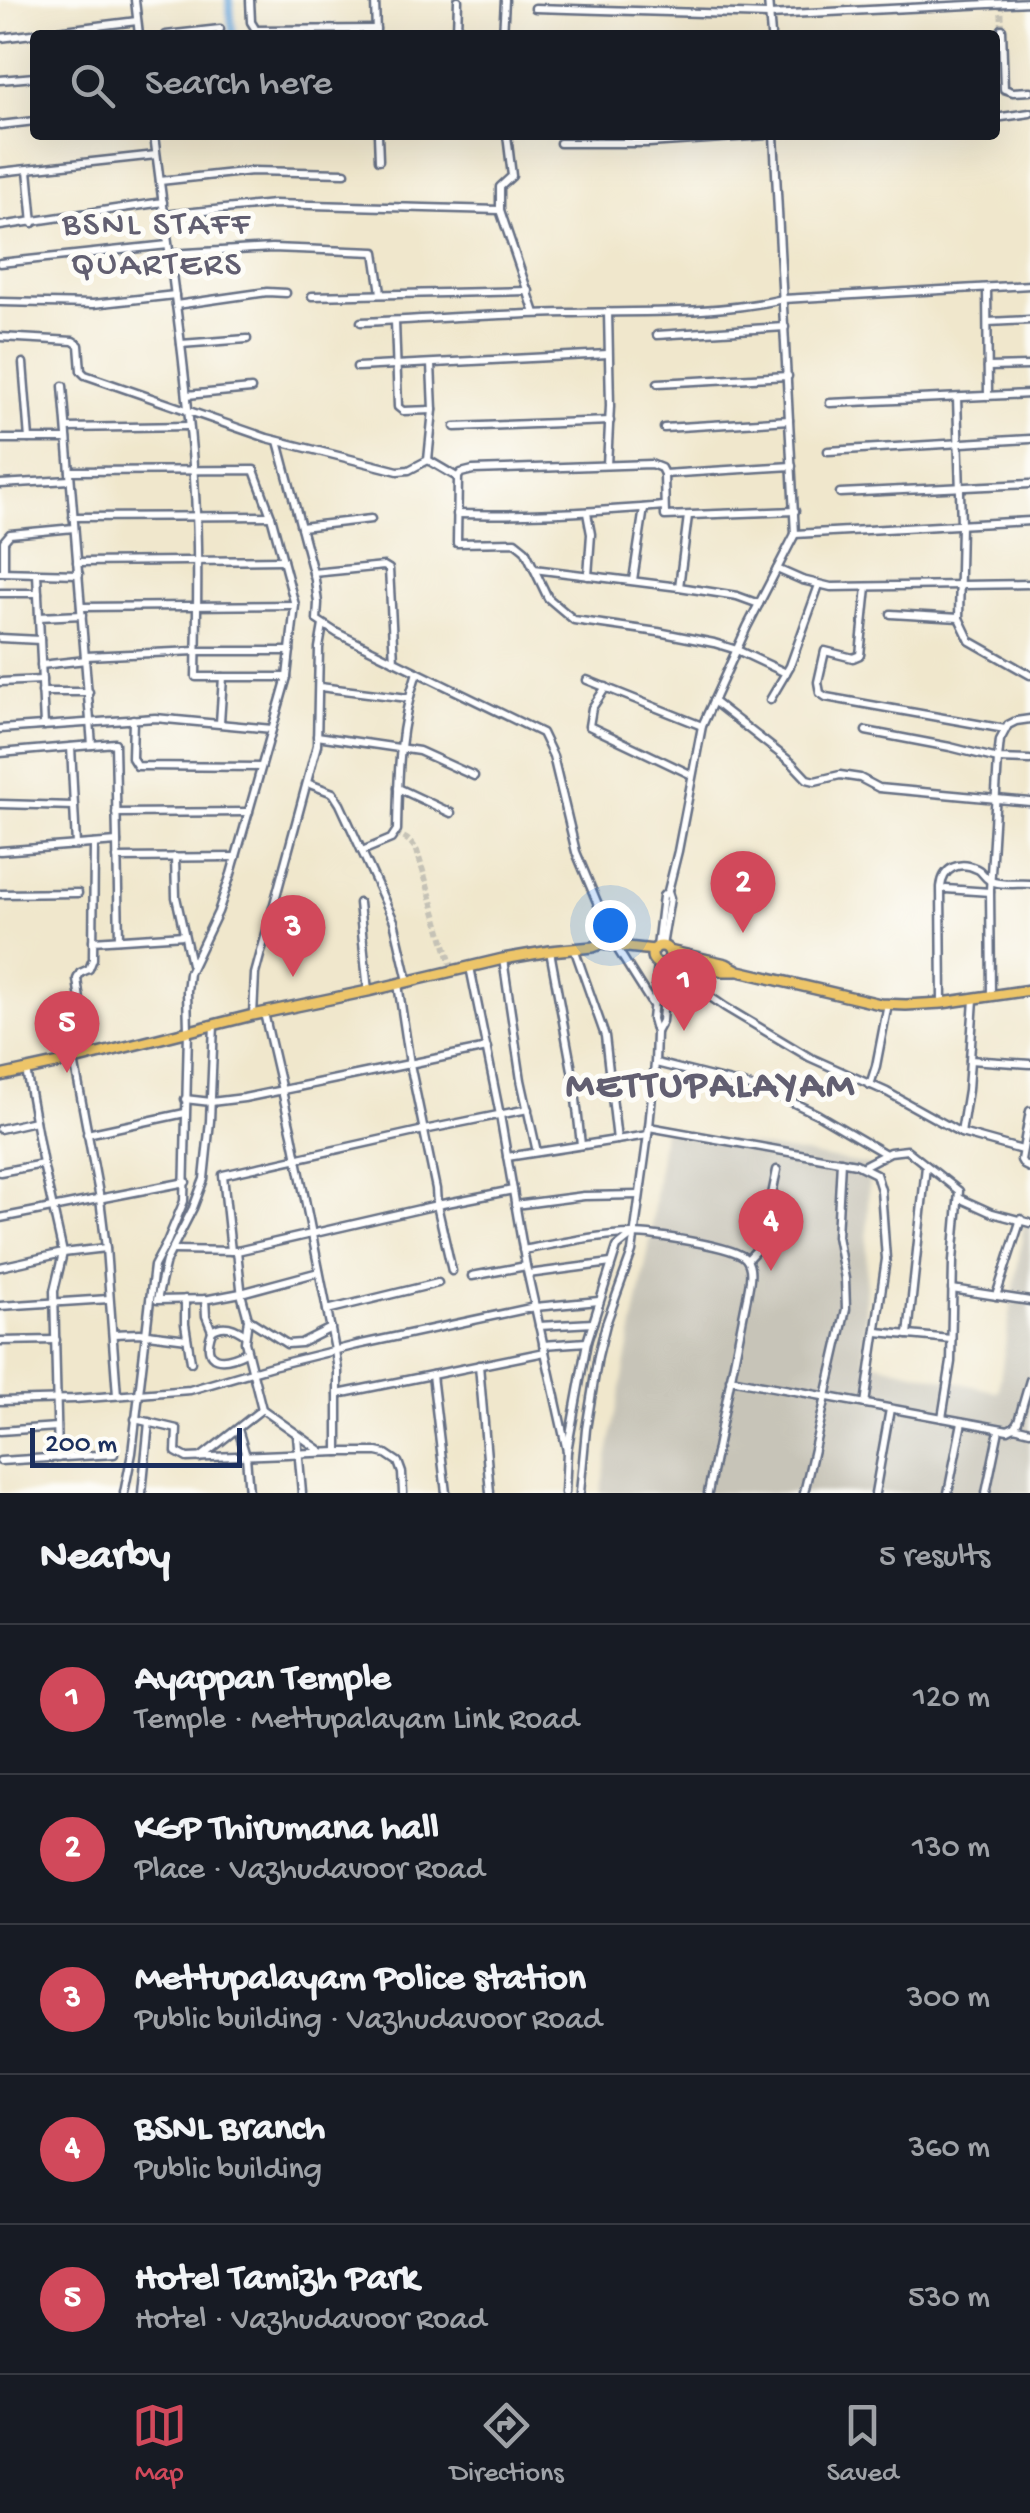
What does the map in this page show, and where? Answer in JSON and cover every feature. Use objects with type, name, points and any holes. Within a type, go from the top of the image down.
[{"type":"main road","points":[[0,1076],[550,950],[617,948],[726,964],[739,971],[888,1004],[942,1003],[1030,990]]},
{"type":"street","points":[[136,0],[138,30]]},
{"type":"street","points":[[250,0],[251,22],[256,30]]},
{"type":"street","points":[[375,0],[376,30]]},
{"type":"street","points":[[458,0],[458,30]]},
{"type":"street","points":[[503,30],[505,0]]},
{"type":"street","points":[[603,11],[604,0]]},
{"type":"street","points":[[768,0],[770,30]]},
{"type":"street","points":[[535,8],[769,16],[1030,2]]},
{"type":"street","points":[[64,30],[137,21]]},
{"type":"street","points":[[211,30],[220,29]]},
{"type":"street","points":[[1000,44],[1002,30]]},
{"type":"street","points":[[0,38],[30,34]]},
{"type":"street","points":[[1000,59],[1004,89],[1030,91]]},
{"type":"street","points":[[0,80],[30,77]]},
{"type":"street","points":[[1000,117],[1030,113]]},
{"type":"street","points":[[0,125],[30,122]]},
{"type":"street","points":[[154,140],[194,470],[198,560],[196,677],[287,677]]},
{"type":"street","points":[[378,140],[378,160]]},
{"type":"street","points":[[508,140],[512,176],[500,187],[500,210],[535,314]]},
{"type":"street","points":[[560,143],[598,140]]},
{"type":"street","points":[[580,1493],[598,1356],[632,1252],[655,1063],[653,1005],[668,891],[692,775],[712,702],[795,534],[774,140]]},
{"type":"street","points":[[0,172],[156,155]]},
{"type":"street","points":[[28,170],[33,223]]},
{"type":"street","points":[[160,181],[252,171],[345,173]]},
{"type":"street","points":[[0,226],[163,202]]},
{"type":"street","points":[[164,216],[290,204],[500,210]]},
{"type":"street","points":[[0,263],[169,250],[375,252],[381,294]]},
{"type":"street","points":[[362,322],[747,308],[783,299],[1030,285]]},
{"type":"street","points":[[987,288],[988,396]]},
{"type":"street","points":[[312,296],[529,291]]},
{"type":"street","points":[[176,305],[267,292],[286,293]]},
{"type":"street","points":[[0,302],[93,304],[175,295]]},
{"type":"street","points":[[606,466],[610,421],[608,312]]},
{"type":"street","points":[[988,322],[1030,320]]},
{"type":"street","points":[[396,321],[400,410],[432,410]]},
{"type":"street","points":[[657,335],[785,327]]},
{"type":"street","points":[[0,337],[73,341],[79,345],[80,371],[85,375],[278,441],[398,471],[428,460]]},
{"type":"street","points":[[181,344],[247,339]]},
{"type":"street","points":[[357,367],[608,354]]},
{"type":"street","points":[[23,363],[29,440]]},
{"type":"street","points":[[428,460],[431,364]]},
{"type":"street","points":[[988,367],[1030,366]]},
{"type":"street","points":[[658,383],[788,376]]},
{"type":"street","points":[[64,386],[92,745]]},
{"type":"street","points":[[188,395],[251,389]]},
{"type":"street","points":[[830,403],[1030,394]]},
{"type":"street","points":[[957,398],[959,618],[970,641],[1030,675]]},
{"type":"street","points":[[664,428],[789,420]]},
{"type":"street","points":[[455,427],[610,421]]},
{"type":"street","points":[[67,428],[190,426]]},
{"type":"street","points":[[0,439],[67,439]]},
{"type":"street","points":[[828,451],[1030,440]]},
{"type":"street","points":[[278,441],[313,574],[318,620],[394,662],[542,733],[576,852],[617,948],[653,1005]]},
{"type":"street","points":[[428,460],[458,477]]},
{"type":"street","points":[[786,672],[714,642],[574,620],[548,598],[525,550],[515,542],[458,543],[458,477],[473,470],[657,465],[664,474],[665,516],[795,511]]},
{"type":"street","points":[[664,474],[792,466]]},
{"type":"street","points":[[0,484],[70,476],[254,470],[295,606],[287,677],[236,857],[224,895],[191,967],[187,991],[184,1201],[154,1266],[124,1493]]},
{"type":"street","points":[[840,493],[1030,484]]},
{"type":"street","points":[[457,514],[515,516],[664,506]]},
{"type":"street","points":[[633,580],[644,508]]},
{"type":"street","points":[[588,513],[588,576]]},
{"type":"street","points":[[73,517],[271,516]]},
{"type":"street","points":[[679,587],[688,516]]},
{"type":"street","points":[[302,526],[372,519]]},
{"type":"street","points":[[795,534],[1030,520]]},
{"type":"street","points":[[74,528],[10,534],[4,541],[2,572],[79,574]]},
{"type":"street","points":[[77,562],[283,560]]},
{"type":"street","points":[[313,574],[384,566],[389,569],[394,662]]},
{"type":"street","points":[[534,569],[737,596],[759,604]]},
{"type":"street","points":[[777,569],[819,585],[867,588],[1030,584]]},
{"type":"street","points":[[37,573],[44,726]]},
{"type":"street","points":[[770,700],[786,672],[819,585]]},
{"type":"street","points":[[867,588],[860,655],[853,658],[824,651],[818,688],[822,695],[1004,729],[1016,721],[1030,719]]},
{"type":"street","points":[[0,593],[38,593]]},
{"type":"street","points":[[39,617],[82,611],[295,606]]},
{"type":"street","points":[[892,614],[959,618]]},
{"type":"street","points":[[253,1015],[255,974],[318,736],[323,625]]},
{"type":"street","points":[[0,638],[40,640]]},
{"type":"street","points":[[41,664],[196,651],[290,650]]},
{"type":"street","points":[[362,851],[391,839],[397,830],[400,747],[408,698],[417,672]]},
{"type":"street","points":[[220,724],[223,677]]},
{"type":"street","points":[[0,682],[42,680]]},
{"type":"street","points":[[587,680],[704,722]]},
{"type":"street","points":[[320,687],[408,698]]},
{"type":"street","points":[[606,687],[592,708],[589,726],[692,775]]},
{"type":"street","points":[[42,692],[89,692]]},
{"type":"street","points":[[712,702],[792,762],[807,780],[840,775],[860,778],[879,788],[1030,802]]},
{"type":"street","points":[[0,729],[154,718],[272,729]]},
{"type":"street","points":[[133,719],[132,758],[137,766],[261,767]]},
{"type":"street","points":[[990,996],[990,892],[998,760],[1004,729]]},
{"type":"street","points":[[866,731],[998,760],[1030,760]]},
{"type":"street","points":[[318,736],[420,751],[474,776]]},
{"type":"street","points":[[0,753],[115,743],[119,939]]},
{"type":"street","points":[[72,747],[76,845]]},
{"type":"street","points":[[307,783],[336,796],[394,921],[410,1064],[452,1271]]},
{"type":"street","points":[[398,788],[451,813]]},
{"type":"street","points":[[0,804],[74,806]]},
{"type":"street","points":[[116,813],[248,812]]},
{"type":"street","points":[[0,851],[117,842]]},
{"type":"street","points":[[88,1056],[77,979],[91,967],[94,844]]},
{"type":"street","points":[[175,857],[176,897],[191,967]]},
{"type":"street","points":[[117,858],[236,857]]},
{"type":"street","points":[[942,1003],[942,877],[946,870],[968,866],[991,882],[1030,884]]},
{"type":"street","points":[[946,889],[990,892]]},
{"type":"street","points":[[0,894],[78,893]]},
{"type":"street","points":[[358,902],[368,991]]},
{"type":"street","points":[[93,941],[184,935]]},
{"type":"street","points":[[574,948],[605,1036],[616,1140]]},
{"type":"street","points":[[550,950],[574,1081],[581,1146]]},
{"type":"street","points":[[656,1033],[662,1021],[662,956]]},
{"type":"street","points":[[662,956],[740,1017],[809,1058],[962,1133],[1025,1146]]},
{"type":"street","points":[[504,960],[521,1080],[537,1152]]},
{"type":"street","points":[[470,967],[527,1270],[567,1451]]},
{"type":"street","points":[[962,1133],[974,998]]},
{"type":"street","points":[[870,1086],[888,1004]]},
{"type":"street","points":[[264,1013],[298,1159],[335,1350],[338,1452]]},
{"type":"street","points":[[214,1024],[204,1179],[166,1261],[157,1300],[241,1293],[320,1272]]},
{"type":"street","points":[[186,1100],[211,1102],[282,1092],[486,1048]]},
{"type":"street","points":[[74,1060],[100,1199],[117,1395]]},
{"type":"street","points":[[970,1060],[1030,1064]]},
{"type":"street","points":[[655,1063],[772,1092],[885,1154]]},
{"type":"street","points":[[26,1070],[63,1252],[54,1291],[58,1458]]},
{"type":"street","points":[[322,1452],[262,1409],[246,1352],[248,1319],[222,1175],[528,1109]]},
{"type":"street","points":[[1030,1111],[1022,1163],[1030,1168]]},
{"type":"street","points":[[87,1134],[185,1113]]},
{"type":"street","points":[[0,1129],[35,1121]]},
{"type":"street","points":[[507,1156],[616,1140],[648,1131],[840,1161],[864,1166],[876,1174],[886,1251],[865,1404]]},
{"type":"street","points":[[864,1166],[885,1154],[907,1150],[960,1191],[949,1379],[942,1418]]},
{"type":"street","points":[[804,1493],[846,1310],[837,1236],[840,1161]]},
{"type":"street","points":[[0,1172],[43,1164]]},
{"type":"street","points":[[908,1335],[926,1164]]},
{"type":"street","points":[[747,1260],[762,1244],[777,1170]]},
{"type":"street","points":[[0,1218],[186,1182]]},
{"type":"street","points":[[172,1250],[234,1251],[513,1190]]},
{"type":"street","points":[[516,1205],[584,1196],[639,1196]]},
{"type":"street","points":[[960,1198],[992,1213],[1030,1222]]},
{"type":"street","points":[[996,1296],[1021,1220]]},
{"type":"street","points":[[565,1493],[567,1451],[588,1342],[617,1246],[633,1234]]},
{"type":"street","points":[[523,1250],[633,1234],[709,1245],[741,1254],[747,1260],[751,1269],[748,1289],[708,1493]]},
{"type":"street","points":[[0,1266],[63,1252],[106,1248]]},
{"type":"street","points":[[472,1276],[611,1263]]},
{"type":"street","points":[[328,1310],[438,1284]]},
{"type":"street","points":[[952,1289],[1030,1301]]},
{"type":"street","points":[[0,1306],[109,1299]]},
{"type":"street","points":[[204,1299],[212,1331],[209,1348],[216,1358],[227,1361],[246,1352]]},
{"type":"street","points":[[185,1300],[191,1362]]},
{"type":"street","points":[[0,1401],[190,1390],[335,1350],[535,1306],[599,1301]]},
{"type":"street","points":[[248,1319],[287,1344],[301,1343],[331,1328]]},
{"type":"street","points":[[539,1326],[593,1323]]},
{"type":"street","points":[[212,1331],[230,1326],[246,1336]]},
{"type":"street","points":[[877,1332],[951,1339]]},
{"type":"street","points":[[113,1334],[188,1340]]},
{"type":"street","points":[[0,1340],[56,1340]]},
{"type":"street","points":[[338,1394],[479,1366],[544,1348],[588,1342]]},
{"type":"street","points":[[479,1366],[490,1493]]},
{"type":"street","points":[[432,1375],[446,1493]]},
{"type":"street","points":[[730,1378],[999,1430],[1014,1427],[1030,1431]]},
{"type":"street","points":[[1014,1427],[1030,1380]]},
{"type":"street","points":[[200,1458],[262,1409]]},
{"type":"street","points":[[875,1493],[890,1409]]},
{"type":"street","points":[[135,1419],[177,1429],[176,1452],[187,1458],[377,1452],[394,1458],[402,1474],[403,1493]]},
{"type":"street","points":[[142,1493],[150,1422]]},
{"type":"street","points":[[948,1493],[962,1422]]},
{"type":"street","points":[[0,1430],[57,1426]]},
{"type":"street","points":[[238,1429],[246,1456],[249,1493]]},
{"type":"street","points":[[986,1493],[999,1430]]},
{"type":"street","points":[[298,1435],[302,1493]]},
{"type":"street","points":[[0,1461],[114,1454]]},
{"type":"shaded area","points":[[663,1130],[869,1165],[864,1360],[998,1392],[1025,1218],[1030,1219],[1030,1493],[600,1493],[649,1247]]},
{"type":"waterway","points":[[229,0],[232,30]]},
{"type":"tunnel","points":[[1001,4],[1002,29]]},
{"type":"tunnel","points":[[395,835],[408,840],[417,851],[453,971]]},
{"type":"place","name":"KGP Thirumana hall","points":[[743,933]]},
{"type":"place","name":"Mettupalayam Police station","points":[[293,977]]},
{"type":"place","name":"Ayappan Temple","points":[[684,1031]]},
{"type":"place","name":"Hotel Tamizh Park","points":[[67,1073]]},
{"type":"place","name":"BSNL Branch","points":[[771,1271]]},
{"type":"district","name":"BSNL STAFF QUARTERS","points":[[157,241]]},
{"type":"district","name":"METTUPALAYAM","points":[[711,1081]]}]
